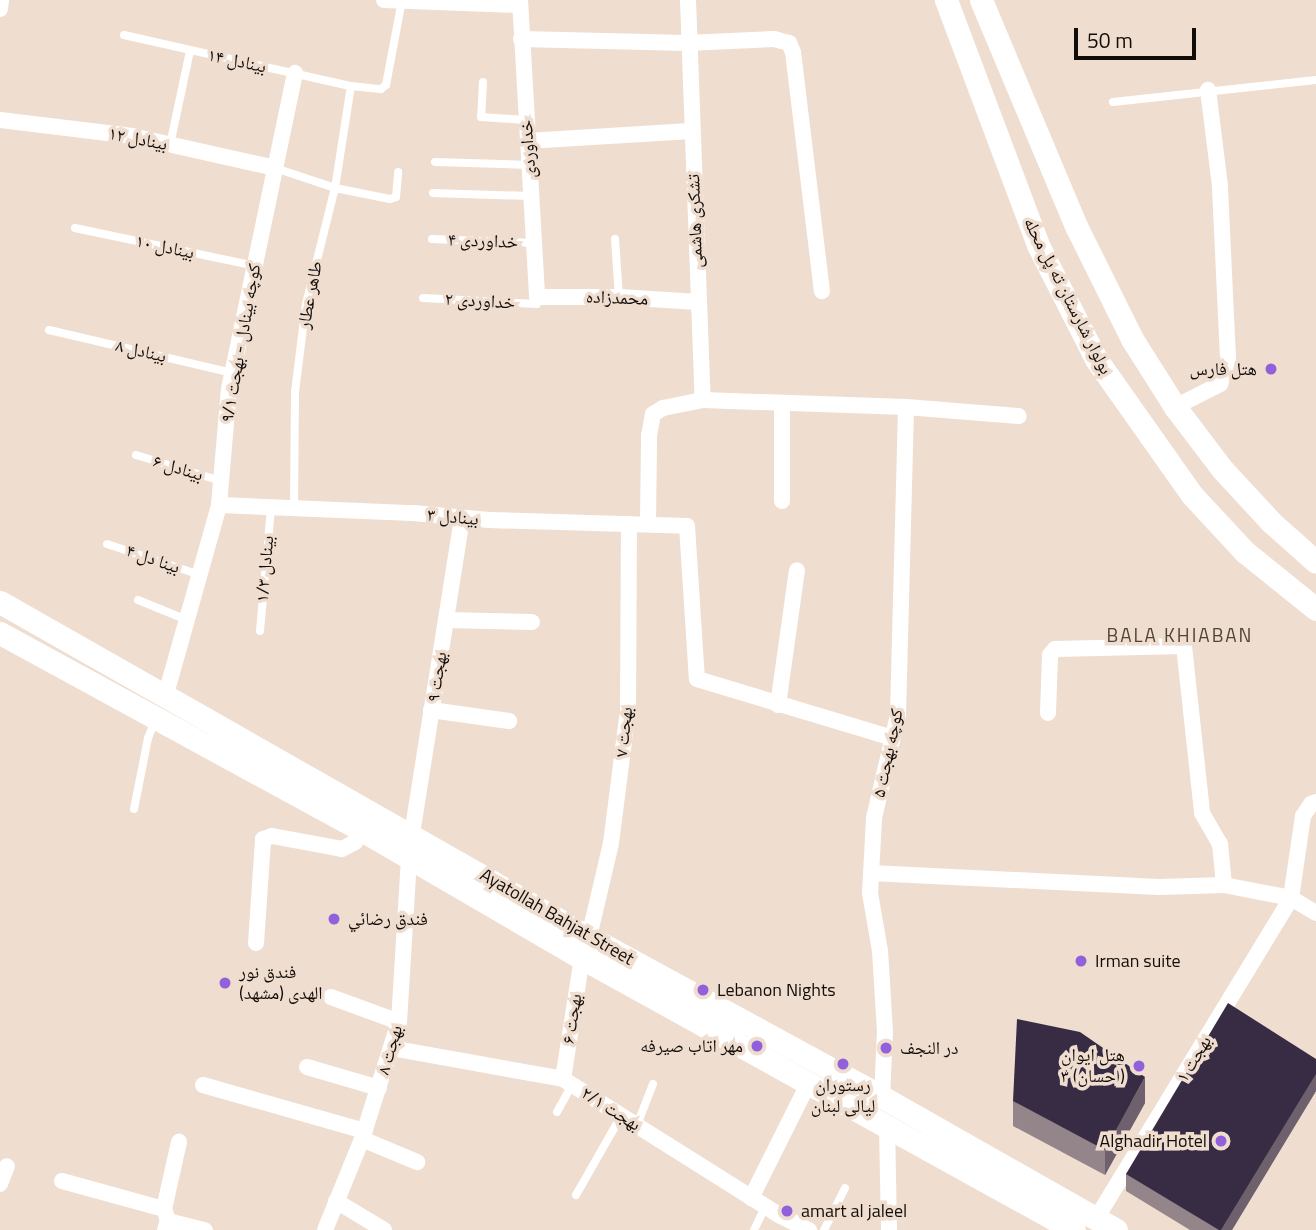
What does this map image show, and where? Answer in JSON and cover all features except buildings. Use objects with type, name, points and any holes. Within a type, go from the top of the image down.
[{"type":"main road","name":"بولوار شارستان ته پل محله","points":[[946,0],[1038,245],[1096,359],[1192,495],[1245,552],[1316,609]]},
{"type":"main road","points":[[981,0],[1077,228],[1132,339],[1175,407],[1222,470],[1271,522],[1316,562]]},
{"type":"main road","name":"Ayatollah Bahjat Street","points":[[0,602],[412,834],[586,948],[809,1082],[1074,1230]]},
{"type":"main road","name":"Ayatollah Bahjat Street","points":[[0,633],[409,859],[882,1097],[1106,1224]]},
{"type":"street","points":[[0,9],[1,0]]},
{"type":"street","points":[[384,0],[520,2]]},
{"type":"street","name":"تشکری هاشمی","points":[[688,0],[687,43],[703,400]]},
{"type":"street","name":"خداوردی","points":[[520,2],[537,300]]},
{"type":"street","points":[[521,39],[687,43],[774,39],[789,43],[793,52],[822,291]]},
{"type":"street","name":"کوچه بینادل - بهجت ۹/۱","points":[[166,694],[219,505],[232,373],[295,73]]},
{"type":"street","points":[[1175,407],[1220,384],[1228,358],[1220,186],[1208,90]]},
{"type":"street","name":"بینادل ۱۲","points":[[0,120],[132,136],[275,168]]},
{"type":"street","points":[[527,141],[691,131]]},
{"type":"street","name":"محمدزاده","points":[[537,300],[619,297],[698,302]]},
{"type":"street","points":[[648,523],[649,436],[653,414],[663,408],[703,400],[906,407],[1019,416]]},
{"type":"street","points":[[782,403],[782,501]]},
{"type":"street","name":"کوچه بهجت ۵","points":[[882,1097],[885,1032],[880,951],[870,893],[874,818],[898,704],[906,407]]},
{"type":"street","name":"بینادل ۳","points":[[219,505],[413,513],[462,519],[687,526],[697,679],[778,705]]},
{"type":"street","name":"بهجت ۹","points":[[412,834],[462,519]]},
{"type":"street","name":"بهجت ۷","points":[[586,948],[611,843],[628,710],[629,524]]},
{"type":"street","points":[[797,570],[778,705],[892,738]]},
{"type":"street","points":[[446,620],[531,622]]},
{"type":"street","points":[[1048,713],[1050,655],[1055,649],[1184,646],[1202,813],[1220,844],[1223,885]]},
{"type":"street","points":[[431,710],[509,721]]},
{"type":"street","points":[[1291,898],[1303,816],[1311,804],[1316,802]]},
{"type":"street","points":[[256,943],[263,839],[272,836],[342,849],[355,842],[360,830]]},
{"type":"street","name":"بهجت ۸","points":[[325,1230],[364,1135],[400,1022],[409,859]]},
{"type":"street","points":[[871,873],[1159,887],[1223,885],[1291,898],[1316,913]]},
{"type":"street","name":"بهجت ۱","points":[[1106,1224],[1291,898]]},
{"type":"street","name":"بهجت ۶","points":[[567,1082],[586,948]]},
{"type":"street","points":[[331,997],[400,1022]]},
{"type":"street","name":"بهجت ۲/۱","points":[[391,1048],[567,1082],[765,1207],[808,1230]]},
{"type":"street","points":[[307,1067],[379,1088]]},
{"type":"street","points":[[751,1198],[809,1082]]},
{"type":"street","points":[[203,1086],[364,1135],[417,1161]]},
{"type":"street","points":[[887,1125],[889,1230]]},
{"type":"street","points":[[166,1220],[179,1142]]},
{"type":"street","points":[[0,1184],[8,1166]]},
{"type":"street","points":[[62,1181],[166,1220],[205,1230]]},
{"type":"street","points":[[336,1202],[384,1230]]},
{"type":"lane","name":"بینادل ۱۴","points":[[124,35],[351,86],[385,89],[402,1]]},
{"type":"lane","points":[[170,145],[190,51]]},
{"type":"lane","points":[[1113,102],[1316,80]]},
{"type":"lane","points":[[483,82],[481,117],[526,120]]},
{"type":"lane","name":"طاهر عطار","points":[[294,508],[295,392],[306,304],[335,188],[351,86]]},
{"type":"lane","points":[[435,162],[529,165]]},
{"type":"lane","points":[[275,168],[335,188],[393,199],[398,172]]},
{"type":"lane","points":[[433,193],[531,196]]},
{"type":"lane","name":"بینادل ۱۰","points":[[75,228],[255,266]]},
{"type":"lane","name":"خداوردی ۴","points":[[432,239],[533,243]]},
{"type":"lane","points":[[615,239],[619,297]]},
{"type":"lane","name":"خداوردی ۲","points":[[423,298],[537,300]]},
{"type":"lane","name":"بینادل ۸","points":[[49,330],[232,373]]},
{"type":"lane","name":"بینادل ۶","points":[[136,455],[221,481]]},
{"type":"lane","name":"بینادل ۱/۳","points":[[260,631],[271,507]]},
{"type":"lane","name":"بینا دل ۴","points":[[107,544],[200,575]]},
{"type":"lane","points":[[138,600],[187,620]]},
{"type":"lane","points":[[134,809],[148,738],[157,718]]},
{"type":"lane","points":[[557,1112],[567,1082]]},
{"type":"lane","points":[[636,1125],[653,1084]]},
{"type":"lane","points":[[576,1195],[621,1116]]},
{"type":"lane","points":[[824,1230],[845,1188]]},
{"type":"lane","points":[[754,1230],[765,1207]]},
{"type":"place","name":"هتل فارس","points":[[1271,369]]},
{"type":"place","name":"فندق رضائي","points":[[334,919]]},
{"type":"place","name":"Irman suite","points":[[1081,961]]},
{"type":"place","name":"فندق نور الهدى (مشهد)","points":[[225,983]]},
{"type":"place","name":"Lebanon Nights","points":[[703,990]]},
{"type":"place","name":"مهر اتاب صيرفه","points":[[757,1046]]},
{"type":"place","name":"در النجف","points":[[886,1048]]},
{"type":"place","name":"رستوران لیالی لبنان","points":[[843,1064]]},
{"type":"place","name":"هتل ایوان ۳ (احسان)","points":[[1139,1066]]},
{"type":"place","name":"Alghadir Hotel","points":[[1221,1141]]},
{"type":"place","name":"amart al jaleel","points":[[787,1211]]},
{"type":"district","name":"BALA KHIABAN","points":[[1180,635]]}]
